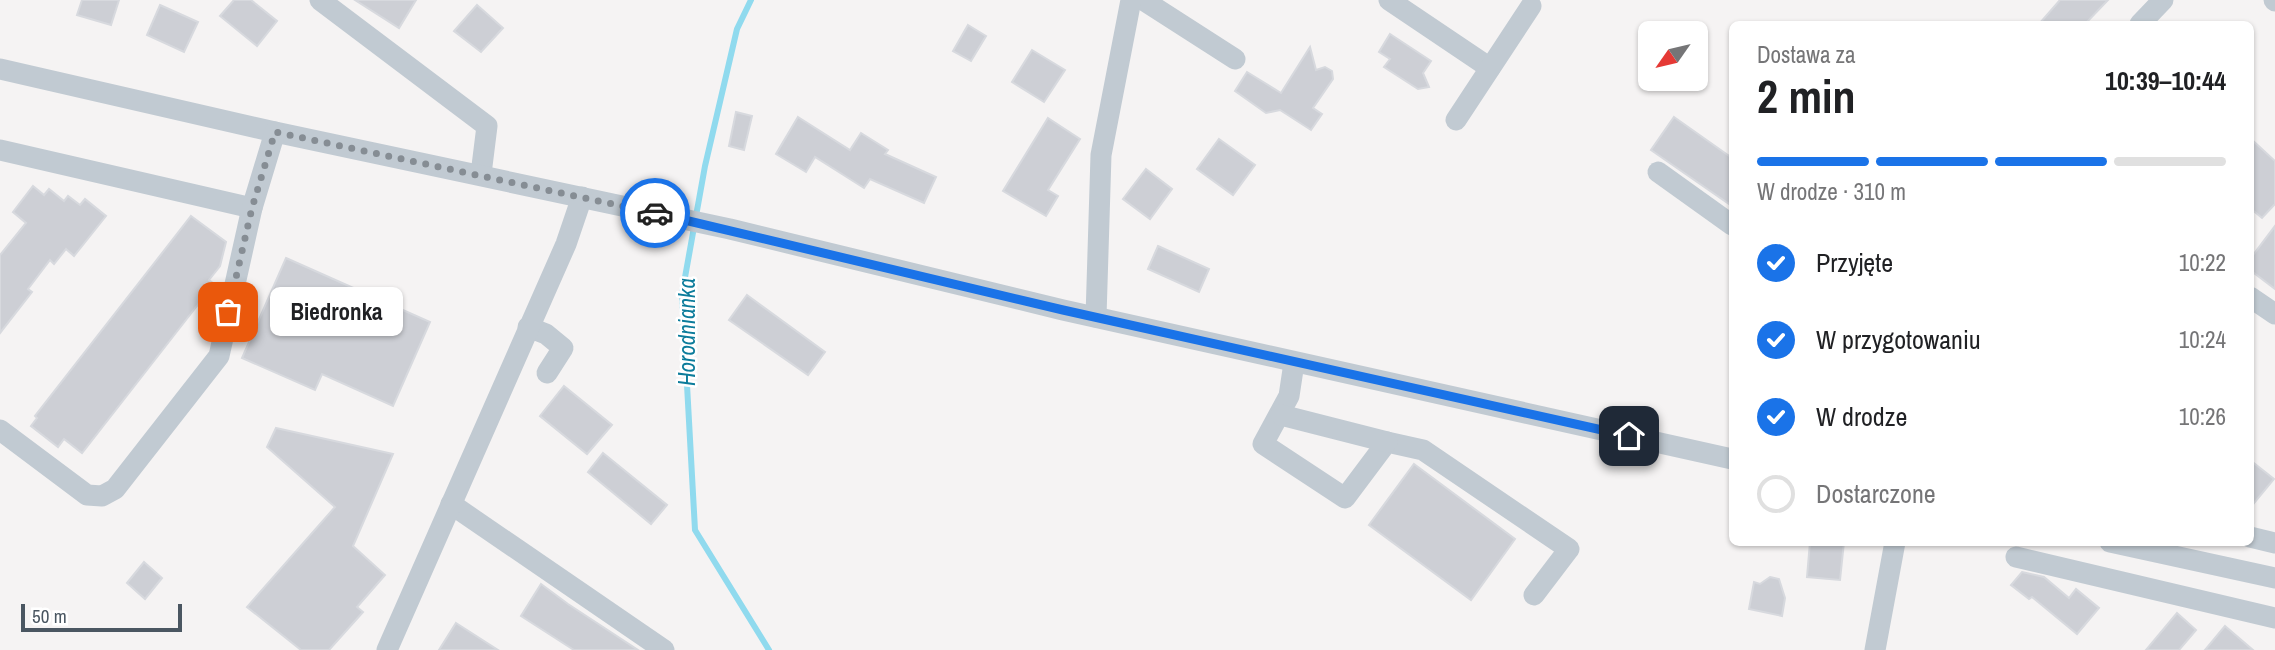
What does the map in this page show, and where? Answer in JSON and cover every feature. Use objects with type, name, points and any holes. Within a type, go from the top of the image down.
[{"type":"street","points":[[320,0],[487,126],[481,174]]},
{"type":"street","points":[[1096,317],[1101,155],[1131,0]]},
{"type":"street","points":[[1143,0],[1235,59]]},
{"type":"street","points":[[1389,0],[1490,68]]},
{"type":"street","points":[[2143,21],[2163,0]]},
{"type":"street","points":[[1456,120],[1531,6]]},
{"type":"street","points":[[0,69],[275,132],[730,229],[1096,317],[1729,458]]},
{"type":"street","points":[[0,430],[87,495],[102,496],[115,489],[219,356],[252,208],[275,132]]},
{"type":"street","points":[[0,150],[252,208]]},
{"type":"street","points":[[1657,172],[1729,223]]},
{"type":"street","points":[[396,646],[451,503],[570,235],[582,197]]},
{"type":"street","points":[[2254,300],[2275,314]]},
{"type":"street","points":[[528,327],[547,334],[563,348],[547,373]]},
{"type":"street","points":[[1294,362],[1289,396],[1263,444],[1345,498],[1387,442]]},
{"type":"street","points":[[1281,415],[1423,450],[1569,549],[1534,595]]},
{"type":"street","points":[[451,503],[664,650]]},
{"type":"street","points":[[2254,538],[2275,543]]},
{"type":"street","points":[[1875,650],[1894,546]]},
{"type":"street","points":[[2127,546],[2275,578]]},
{"type":"street","points":[[2015,557],[2275,618]]},
{"type":"building","points":[[82,0],[119,0],[111,25],[77,15]]},
{"type":"building","points":[[234,0],[251,0],[277,21],[257,46],[220,16]]},
{"type":"building","points":[[355,0],[416,0],[399,28]]},
{"type":"building","points":[[2060,0],[2108,0],[2088,21],[2042,21]]},
{"type":"building","points":[[160,5],[198,22],[184,52],[147,35]]},
{"type":"building","points":[[477,5],[503,28],[481,52],[454,31]]},
{"type":"building","points":[[968,25],[986,36],[971,61],[953,51]]},
{"type":"building","points":[[1390,34],[1431,61],[1423,73],[1429,87],[1418,89],[1384,67],[1390,59],[1379,52]]},
{"type":"building","points":[[1310,47],[1316,70],[1325,67],[1332,71],[1333,79],[1313,108],[1322,114],[1311,130],[1280,110],[1266,113],[1235,91],[1247,72],[1281,93]]},
{"type":"building","points":[[1032,50],[1065,70],[1044,102],[1012,82]]},
{"type":"building","points":[[736,112],[752,116],[744,150],[729,146]]},
{"type":"building","points":[[798,117],[850,150],[861,133],[888,150],[885,154],[936,177],[924,203],[870,179],[864,188],[815,157],[806,172],[776,154]]},
{"type":"building","points":[[1674,117],[1729,156],[1729,204],[1651,150]]},
{"type":"building","points":[[1048,118],[1080,139],[1048,190],[1058,196],[1046,216],[1003,191]]},
{"type":"building","points":[[1219,139],[1255,165],[1233,195],[1197,169]]},
{"type":"building","points":[[2254,142],[2275,161],[2275,204],[2262,218],[2254,211]]},
{"type":"building","points":[[1146,169],[1172,189],[1150,219],[1123,199]]},
{"type":"building","points":[[33,186],[44,195],[49,189],[64,201],[68,196],[80,205],[85,199],[106,216],[74,256],[66,249],[54,264],[50,260],[28,289],[32,292],[0,333],[0,255],[26,223],[13,212]]},
{"type":"building","points":[[191,216],[226,242],[220,266],[209,280],[214,284],[82,453],[64,439],[58,447],[31,426],[37,418],[35,416]]},
{"type":"building","points":[[2275,226],[2275,289],[2254,273],[2254,254]]},
{"type":"building","points":[[1158,246],[1209,269],[1199,292],[1148,269]]},
{"type":"building","points":[[286,258],[430,322],[393,406],[322,374],[315,390],[242,358]]},
{"type":"building","points":[[747,295],[825,352],[808,375],[729,320]]},
{"type":"building","points":[[564,386],[612,425],[587,454],[540,416]]},
{"type":"building","points":[[276,428],[393,454],[353,546],[385,575],[357,607],[363,612],[329,650],[301,650],[247,607],[335,507],[267,447]]},
{"type":"building","points":[[603,453],[667,505],[651,524],[588,472]]},
{"type":"building","points":[[2254,463],[2274,479],[2254,503]]},
{"type":"building","points":[[1414,464],[1515,539],[1471,600],[1369,525]]},
{"type":"building","points":[[1810,546],[1844,546],[1840,580],[1807,577]]},
{"type":"building","points":[[144,562],[162,578],[145,599],[127,583]]},
{"type":"building","points":[[2022,572],[2044,577],[2069,598],[2076,589],[2099,608],[2077,634],[2032,597],[2029,599],[2011,585]]},
{"type":"building","points":[[1770,577],[1779,579],[1785,598],[1782,616],[1749,609],[1754,582],[1760,584]]},
{"type":"building","points":[[541,584],[638,650],[574,650],[521,616]]},
{"type":"building","points":[[2177,613],[2196,630],[2179,650],[2146,650]]},
{"type":"building","points":[[456,623],[498,650],[439,650]]},
{"type":"building","points":[[2225,626],[2253,650],[2205,650]]},
{"type":"waterway","name":"Horodnianka","points":[[751,0],[737,29],[705,166],[682,294],[695,530],[769,650]]},
{"type":"way so far","points":[[228,312],[252,208],[275,132],[655,213]]},
{"type":"place","name":"Biedronka","points":[[228,312]]},
{"type":"route","points":[[655,213],[1063,310],[1629,436]]}]
